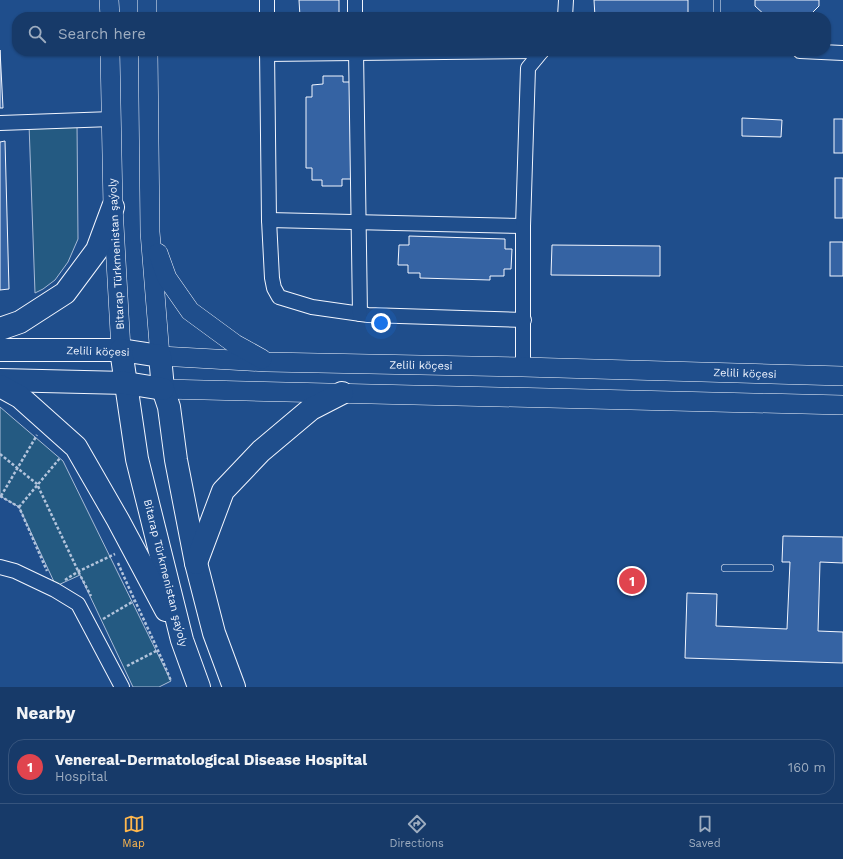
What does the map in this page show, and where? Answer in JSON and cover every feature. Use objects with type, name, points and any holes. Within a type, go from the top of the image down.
[{"type":"main road","points":[[109,0],[110,12]]},
{"type":"main road","points":[[147,0],[147,12]]},
{"type":"main road","name":"Bitarap Türkmenistan şaýoly","points":[[110,56],[113,207],[121,350],[137,459],[182,640],[199,687]]},
{"type":"main road","points":[[148,56],[150,232],[163,389],[169,407],[176,460],[196,563],[214,633],[234,687]]},
{"type":"main road","points":[[0,329],[20,322],[65,293],[97,250],[113,207]]},
{"type":"main road","points":[[150,232],[167,278],[190,311],[235,344],[267,362]]},
{"type":"main road","name":"Zelili köçesi","points":[[0,350],[121,350],[160,356],[267,362],[523,367],[843,376]]},
{"type":"main road","points":[[0,380],[126,384],[163,389],[843,405]]},
{"type":"main road","points":[[0,386],[20,397],[76,447],[118,520],[182,640]]},
{"type":"main road","points":[[196,563],[223,490],[261,451],[311,409],[342,393]]},
{"type":"street","points":[[267,0],[267,12]]},
{"type":"street","points":[[355,0],[355,12]]},
{"type":"street","points":[[565,12],[566,0]]},
{"type":"street","points":[[831,52],[843,52]]},
{"type":"street","points":[[267,56],[269,220],[272,278],[274,288],[279,297],[312,307],[360,314],[524,320]]},
{"type":"street","points":[[356,56],[360,314]]},
{"type":"street","points":[[523,367],[523,226],[528,68],[538,56]]},
{"type":"street","points":[[0,123],[112,119]]},
{"type":"street","points":[[269,220],[523,226]]},
{"type":"street","points":[[0,567],[15,571],[55,590],[78,604],[122,687]]},
{"type":"lane","points":[[717,0],[717,12]]},
{"type":"lane","points":[[725,568],[770,568]]},
{"type":"path","points":[[42,439],[38,434],[0,496],[19,507],[50,576]]},
{"type":"path","points":[[56,453],[63,461]]},
{"type":"path","points":[[0,454],[37,484],[93,600]]},
{"type":"path","points":[[19,507],[60,458]]},
{"type":"path","points":[[112,548],[134,601],[158,650],[171,681]]},
{"type":"path","points":[[62,582],[79,571],[115,554]]},
{"type":"path","points":[[103,619],[134,601]]},
{"type":"path","points":[[100,613],[106,625]]},
{"type":"path","points":[[126,666],[158,650]]},
{"type":"path","points":[[125,662],[129,673]]},
{"type":"shaded area","points":[[29,124],[77,124],[78,239],[68,262],[55,280],[35,293]]},
{"type":"shaded area","points":[[0,407],[63,461],[171,681],[159,687],[133,687],[80,575],[56,586],[19,507],[0,496]]},
{"type":"building","points":[[299,0],[339,0],[339,12],[300,12]]},
{"type":"building","points":[[594,0],[688,0],[688,12],[595,12]]},
{"type":"building","points":[[755,0],[819,0],[819,6],[813,12],[762,12],[755,6]]},
{"type":"building","points":[[0,50],[3,108],[0,108]]},
{"type":"building","points":[[323,76],[343,76],[343,82],[351,82],[351,179],[342,179],[342,186],[322,186],[322,180],[312,180],[312,168],[306,168],[306,97],[312,97],[312,85],[323,84]]},
{"type":"building","points":[[742,118],[782,120],[781,137],[742,136]]},
{"type":"building","points":[[834,119],[843,119],[843,153],[834,153]]},
{"type":"building","points":[[5,141],[9,289],[0,290],[0,142]]},
{"type":"building","points":[[835,178],[843,178],[843,218],[835,218]]},
{"type":"building","points":[[409,236],[505,239],[505,249],[512,249],[511,269],[504,269],[504,276],[490,276],[490,280],[420,278],[420,273],[408,273],[408,265],[398,265],[399,245],[409,245]]},
{"type":"building","points":[[830,242],[843,242],[843,276],[830,276]]},
{"type":"building","points":[[552,245],[660,246],[660,276],[551,275]]},
{"type":"building","points":[[783,536],[843,537],[843,563],[820,562],[818,631],[843,632],[843,663],[685,658],[687,593],[717,594],[716,626],[787,629],[790,562],[782,562]]},
{"type":"place","name":"Venereal-Dermatological Disease Hospital","points":[[632,581]]}]
